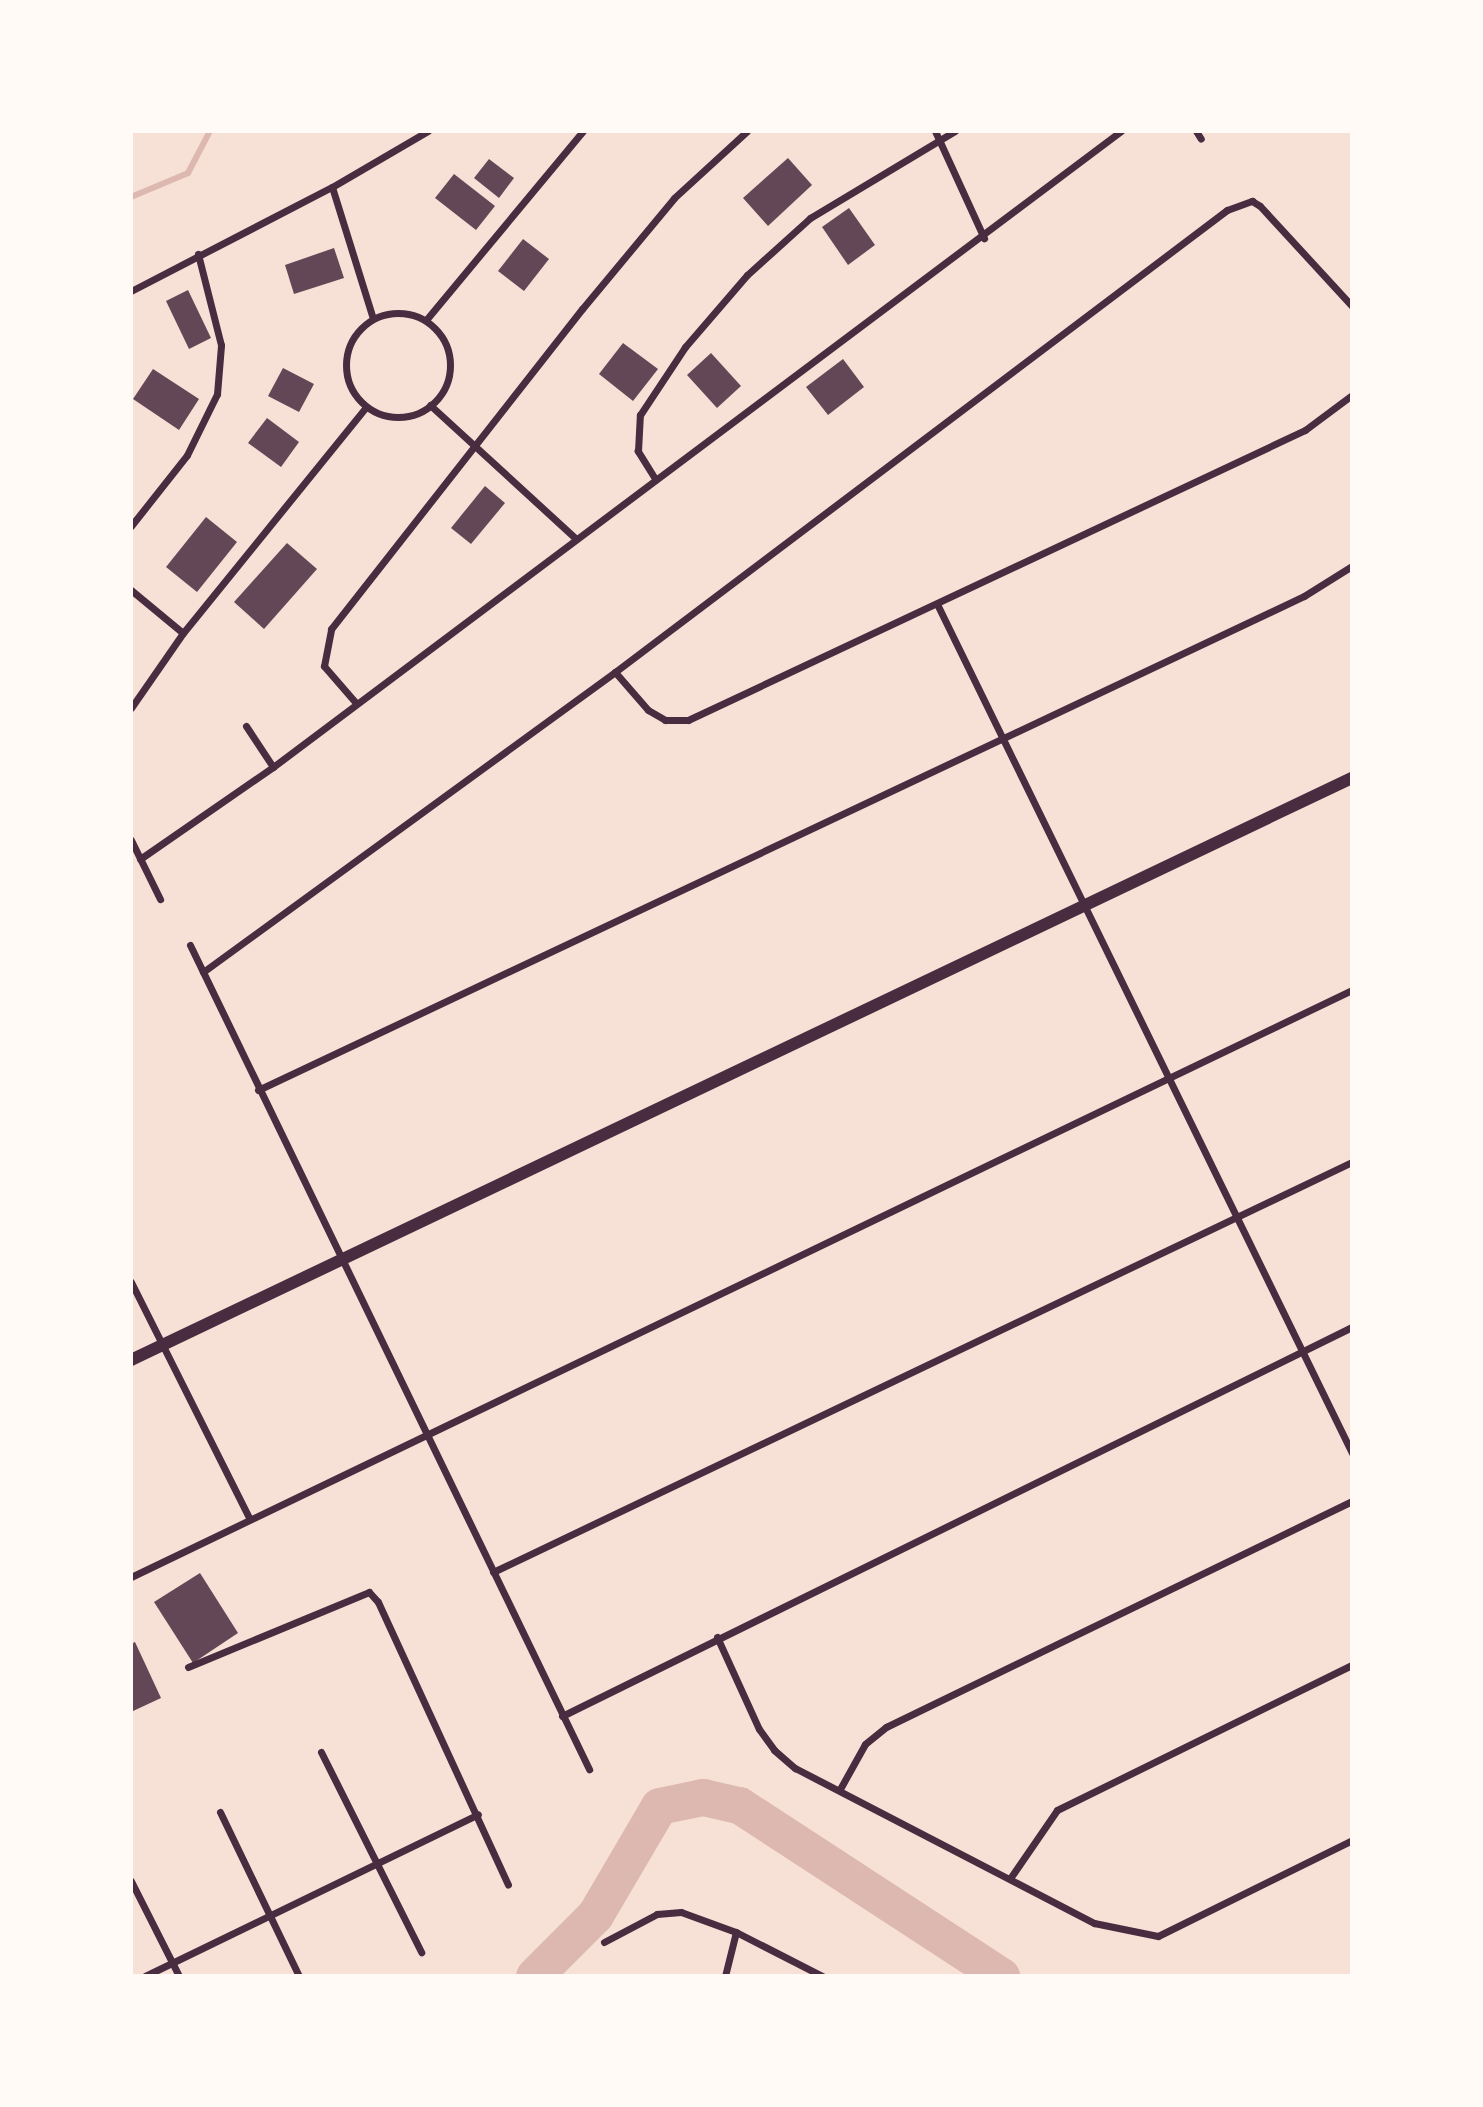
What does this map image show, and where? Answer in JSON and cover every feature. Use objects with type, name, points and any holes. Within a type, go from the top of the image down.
[{"type":"street","points":[[131,291],[332,187],[428,131]]},
{"type":"street","points":[[426,320],[583,131]]},
{"type":"street","points":[[356,703],[324,666],[326,640],[474,448],[674,198],[747,131]]},
{"type":"street","points":[[654,477],[638,452],[640,415],[685,347],[779,243],[838,200],[937,135],[955,131]]},
{"type":"street","points":[[1105,131],[1110,139]]},
{"type":"street","points":[[140,859],[273,767],[654,477],[984,238],[1121,131]]},
{"type":"street","points":[[1196,131],[1201,139]]},
{"type":"street","points":[[937,135],[984,238]]},
{"type":"street","points":[[332,187],[373,319]]},
{"type":"street","points":[[203,972],[615,672],[1227,210],[1252,201],[1352,306]]},
{"type":"street","points":[[131,526],[187,455],[216,394],[221,345],[198,254]]},
{"type":"street","points":[[405,313],[426,320],[439,333],[450,361],[448,379],[430,405],[402,417],[366,407],[350,384],[346,367],[357,333],[373,319],[405,313]]},
{"type":"street","points":[[615,672],[648,710],[665,720],[688,720],[938,606],[1306,430],[1352,395]]},
{"type":"street","points":[[430,405],[575,538]]},
{"type":"street","points":[[131,708],[183,633],[366,407]]},
{"type":"street","points":[[258,1090],[1304,596],[1352,566]]},
{"type":"street","points":[[131,590],[183,633]]},
{"type":"street","points":[[938,606],[1167,1081],[1352,1453]]},
{"type":"street","points":[[246,726],[273,767]]},
{"type":"street","points":[[131,1360],[1352,778]]},
{"type":"street","points":[[131,840],[160,899]]},
{"type":"street","points":[[190,946],[589,1769]]},
{"type":"street","points":[[131,1577],[1352,990]]},
{"type":"street","points":[[494,1573],[1352,1162]]},
{"type":"street","points":[[131,1282],[249,1518]]},
{"type":"street","points":[[562,1716],[717,1637],[1352,1327]]},
{"type":"street","points":[[840,1789],[865,1745],[886,1727],[1352,1501]]},
{"type":"street","points":[[188,1667],[369,1592],[378,1602],[508,1884]]},
{"type":"street","points":[[717,1637],[774,1750],[795,1768],[1011,1877],[1094,1923],[1158,1936],[1352,1840]]},
{"type":"street","points":[[1011,1877],[1044,1826],[1067,1804],[1352,1665]]},
{"type":"street","points":[[321,1752],[421,1952]]},
{"type":"street","points":[[220,1812],[299,1976]]},
{"type":"street","points":[[145,1976],[378,1866],[478,1814]]},
{"type":"street","points":[[131,1881],[179,1976]]},
{"type":"street","points":[[604,1942],[670,1911],[736,1932],[822,1976]]},
{"type":"street","points":[[725,1976],[736,1932]]},
{"type":"building","points":[[788,158],[812,185],[768,226],[743,198]]},
{"type":"building","points":[[489,159],[514,178],[499,198],[474,178]]},
{"type":"building","points":[[454,174],[495,206],[476,230],[435,198]]},
{"type":"building","points":[[849,208],[875,245],[848,265],[822,227]]},
{"type":"building","points":[[523,239],[549,259],[524,291],[498,271]]},
{"type":"building","points":[[334,248],[344,278],[294,294],[285,265]]},
{"type":"building","points":[[188,290],[211,338],[189,349],[166,301]]},
{"type":"building","points":[[623,343],[658,369],[633,401],[599,374]]},
{"type":"building","points":[[711,353],[741,386],[717,408],[687,375]]},
{"type":"building","points":[[843,359],[864,387],[828,415],[806,387]]},
{"type":"building","points":[[283,368],[314,384],[299,412],[268,396]]},
{"type":"building","points":[[153,369],[199,399],[179,430],[133,399]]},
{"type":"building","points":[[267,418],[299,442],[281,467],[248,443]]},
{"type":"building","points":[[485,486],[505,503],[471,544],[451,528]]},
{"type":"building","points":[[206,517],[237,542],[197,592],[166,567]]},
{"type":"building","points":[[287,543],[317,569],[264,629],[234,602]]},
{"type":"building","points":[[200,1573],[238,1633],[193,1663],[154,1602]]},
{"type":"building","points":[[135,1642],[161,1698],[131,1712],[131,1644]]},
{"type":"waterway","points":[[131,197],[188,173],[210,131]]},
{"type":"waterway","points":[[534,1976],[595,1915],[659,1806],[703,1797],[739,1805],[1001,1976]]}]
